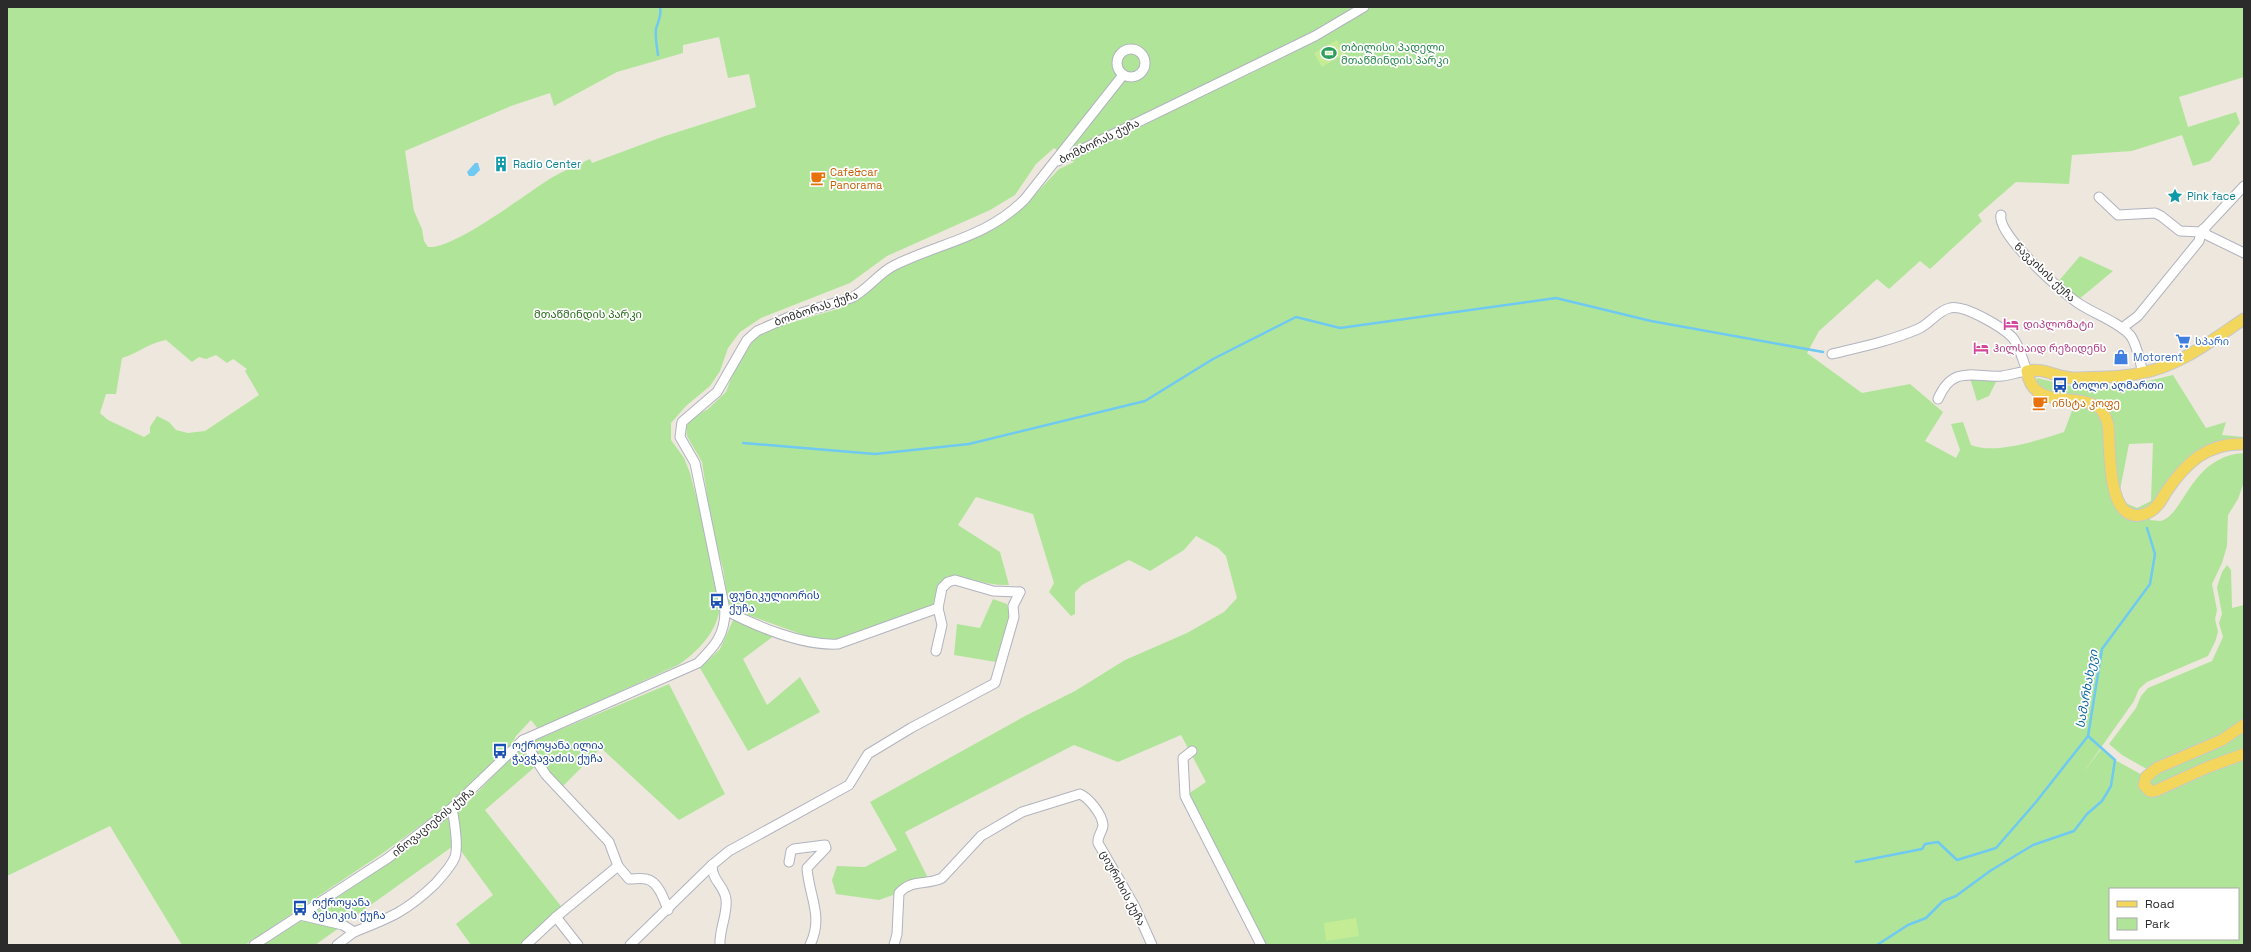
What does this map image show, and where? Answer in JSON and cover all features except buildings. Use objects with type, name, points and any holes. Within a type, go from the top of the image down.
[{"type":"main road","points":[[2244,319],[2179,360],[2143,373],[2123,376],[2072,378],[2061,377],[2037,369],[2027,370],[2032,387],[2044,395],[2065,401],[2086,402],[2101,409],[2108,426],[2110,472],[2114,491],[2120,505],[2135,514],[2146,514],[2156,508],[2183,468],[2198,456],[2220,446],[2244,444]]},
{"type":"main road","points":[[2244,725],[2222,740],[2157,768],[2146,777],[2144,785],[2147,790],[2155,791],[2180,779],[2244,754]]},
{"type":"street","name":"ბომბორას ქუჩა","points":[[610,702],[698,663],[716,645],[725,625],[725,610],[695,463],[680,437],[682,422],[717,392],[747,340],[757,331],[791,316],[851,298],[860,293],[893,266],[999,222],[1025,199],[1055,162],[1315,36],[1364,7]]},
{"type":"street","points":[[1055,162],[1123,75]]},
{"type":"street","points":[[2122,328],[2138,316],[2199,241],[2202,231],[2244,186]]},
{"type":"street","points":[[2099,197],[2118,215],[2155,213],[2180,231],[2202,231],[2207,235],[2244,253]]},
{"type":"street","name":"წავკისის ქუჩა","points":[[2001,215],[2000,222],[2014,243],[2058,287],[2077,303],[2122,328],[2131,337],[2143,373]]},
{"type":"street","points":[[1832,354],[1878,343],[1918,329],[1930,323],[1940,312],[1951,307],[1970,309],[2013,338],[2027,370],[2002,376],[1963,375],[1953,380],[1942,390],[1938,399]]},
{"type":"street","points":[[630,945],[668,910],[712,865],[729,852],[849,785],[868,754],[912,728],[995,683],[1014,617],[1013,606],[1022,593],[993,591],[951,580],[942,588],[938,608],[942,625],[936,651]]},
{"type":"street","points":[[725,610],[757,624],[823,645],[838,644],[938,608]]},
{"type":"street","name":"ინოვაციების ქუჩა","points":[[254,945],[388,858],[452,808],[523,740],[610,702]]},
{"type":"street","points":[[523,740],[546,775],[609,842],[618,866],[629,880],[643,878],[653,882],[665,900],[668,910]]},
{"type":"street","points":[[1192,751],[1183,758],[1185,796],[1261,945]]},
{"type":"street","name":"ციურიხის ქუჩა","points":[[894,945],[897,934],[899,893],[904,888],[915,882],[934,882],[942,878],[981,836],[1022,812],[1080,794],[1085,796],[1096,810],[1102,821],[1103,825],[1098,843],[1135,907],[1152,945]]},
{"type":"street","points":[[338,945],[354,932],[389,919],[414,904],[444,874],[455,856],[455,824],[452,808]]},
{"type":"street","points":[[789,862],[791,851],[794,849],[806,849],[825,845],[826,848],[807,868],[817,914],[816,927],[810,945]]},
{"type":"street","points":[[712,865],[714,879],[726,896],[726,905],[719,937],[720,945]]},
{"type":"street","points":[[526,945],[556,917],[618,866]]},
{"type":"street","points":[[300,914],[344,925],[354,932]]},
{"type":"street","points":[[556,917],[578,945]]},
{"type":"green space","name":"მთაწმინდის პარკი","points":[[7,7],[2244,7],[2244,77],[2179,97],[2188,127],[2236,112],[2240,123],[2210,161],[2193,166],[2182,135],[2132,151],[2072,155],[2069,184],[2016,182],[1978,215],[1982,221],[1930,269],[1920,261],[1889,289],[1877,279],[1819,331],[1807,353],[1862,393],[1910,384],[1943,412],[1925,441],[1956,458],[1960,450],[1951,424],[1963,422],[1971,445],[1981,448],[2018,445],[2064,432],[2078,395],[2053,395],[2036,385],[2037,378],[2074,387],[2131,385],[2173,375],[2206,428],[2226,422],[2222,435],[2244,437],[2244,444],[2207,451],[2152,511],[2150,520],[2160,521],[2168,517],[2176,509],[2200,475],[2211,464],[2226,457],[2244,453],[2244,482],[2238,499],[2228,515],[2227,546],[2222,563],[2212,584],[2217,610],[2215,619],[2218,632],[2215,642],[2208,656],[2147,682],[2139,689],[2134,701],[2083,773],[2101,749],[2115,760],[2146,777],[2244,725],[2244,945],[1261,945],[1185,796],[1206,782],[1181,735],[1118,762],[1074,745],[905,832],[930,882],[879,900],[836,894],[832,880],[837,866],[865,867],[897,850],[870,802],[1025,716],[1075,691],[1125,660],[1187,633],[1224,612],[1237,598],[1226,556],[1218,548],[1196,536],[1184,550],[1150,571],[1129,560],[1082,585],[1075,592],[1075,614],[1071,616],[1049,592],[1054,583],[1033,514],[976,497],[958,525],[1000,552],[1009,585],[993,584],[948,576],[940,585],[935,605],[835,641],[820,641],[729,608],[723,569],[712,527],[702,462],[687,436],[686,427],[692,418],[708,409],[726,392],[735,368],[753,341],[766,330],[841,308],[859,299],[893,270],[1005,222],[1027,203],[1059,169],[1074,162],[1054,148],[1036,164],[1015,195],[990,210],[887,256],[850,283],[761,318],[740,332],[728,348],[720,371],[710,386],[686,406],[671,423],[671,440],[684,458],[690,473],[704,524],[718,586],[719,602],[717,621],[709,636],[698,649],[678,665],[538,729],[531,720],[516,736],[511,746],[450,804],[383,853],[245,945],[182,945],[110,826],[7,876]],"holes":[[[719,37],[728,78],[749,74],[756,107],[662,137],[592,163],[590,159],[551,178],[490,219],[454,240],[439,246],[428,247],[424,241],[422,229],[414,211],[405,151],[511,106],[550,93],[554,106],[617,72],[683,53],[683,45]],[[166,340],[192,362],[199,357],[206,359],[216,355],[227,363],[233,359],[247,369],[245,371],[259,395],[205,431],[188,433],[176,430],[169,422],[157,416],[150,427],[150,433],[144,437],[108,420],[100,413],[106,394],[116,394],[122,358],[134,354],[160,341]],[[2153,443],[2151,501],[2137,508],[2123,502],[2120,490],[2129,444]]]},
{"type":"green space","name":"თბილისი პადელი მთაწმინდის პარკი","points":[[1337,40],[1345,53],[1322,67],[1314,53]]},
{"type":"green space","points":[[2080,256],[2113,271],[2078,300],[2057,283]]},
{"type":"green space","points":[[1970,378],[1997,380],[1989,396],[1977,401]]},
{"type":"green space","points":[[2227,565],[2231,570],[2232,608],[2244,605],[2244,723],[2152,772],[2122,755],[2109,744],[2136,708],[2141,696],[2148,688],[2212,661],[2223,637],[2219,623],[2222,614],[2217,587],[2222,572]]},
{"type":"green space","points":[[993,599],[1007,604],[1010,618],[996,662],[954,655],[957,624],[980,628]]},
{"type":"green space","points":[[734,618],[775,635],[743,659],[767,705],[800,677],[820,712],[748,751],[700,668],[720,649]]},
{"type":"green space","points":[[669,684],[725,794],[679,820],[601,748],[562,787],[547,772],[531,745],[533,741]]},
{"type":"green space","points":[[522,746],[536,766],[485,810],[564,910],[526,945],[471,945],[456,924],[493,895],[456,844],[347,922],[313,914],[410,848],[468,802]]},
{"type":"green space","points":[[1356,918],[1359,936],[1326,941],[1324,923]]},
{"type":"green space","points":[[304,919],[339,928],[315,945],[263,945]]},
{"type":"water","points":[[475,163],[478,163],[480,170],[474,176],[469,176],[467,172]]},
{"type":"waterway","points":[[658,55],[656,29],[660,16],[660,7]]},
{"type":"waterway","points":[[743,443],[875,454],[969,444],[1145,401],[1213,359],[1296,317],[1340,328],[1556,298],[1651,321],[1823,352]]},
{"type":"waterway","name":"სამარხახევი","points":[[1877,945],[1908,925],[1926,918],[1943,901],[1956,896],[1990,871],[2033,845],[2074,831],[2087,814],[2102,801],[2111,786],[2115,760],[2088,736],[2102,649],[2150,584],[2155,554],[2147,528]]},
{"type":"waterway","points":[[1856,862],[1922,849],[1925,844],[1938,842],[1957,860],[1996,848],[2036,802],[2088,736]]},
{"type":"place","name":"თბილისი პადელი მთაწმინდის პარკი","points":[[1329,53]]},
{"type":"place","name":"Radio Center","points":[[501,164]]},
{"type":"place","name":"Cafe&car Panorama","points":[[818,178]]},
{"type":"place","name":"Pink face","points":[[2175,196]]},
{"type":"place","name":"დიპლომატი","points":[[2011,324]]},
{"type":"place","name":"სპარი","points":[[2183,341]]},
{"type":"place","name":"ჰილსაიდ რეზიდენს","points":[[1981,348]]},
{"type":"place","name":"Motorent","points":[[2121,357]]},
{"type":"place","name":"ბოლო აღმართი","points":[[2060,385]]},
{"type":"place","name":"ინსტა კოფე","points":[[2040,403]]},
{"type":"place","name":"ფუნიკულიორის ქუჩა","points":[[717,601]]},
{"type":"place","name":"ოქროყანა ილია ჭავჭავაძის ქუჩა","points":[[500,751]]},
{"type":"place","name":"ოქროყანა ბესიკის ქუჩა","points":[[300,908]]}]
